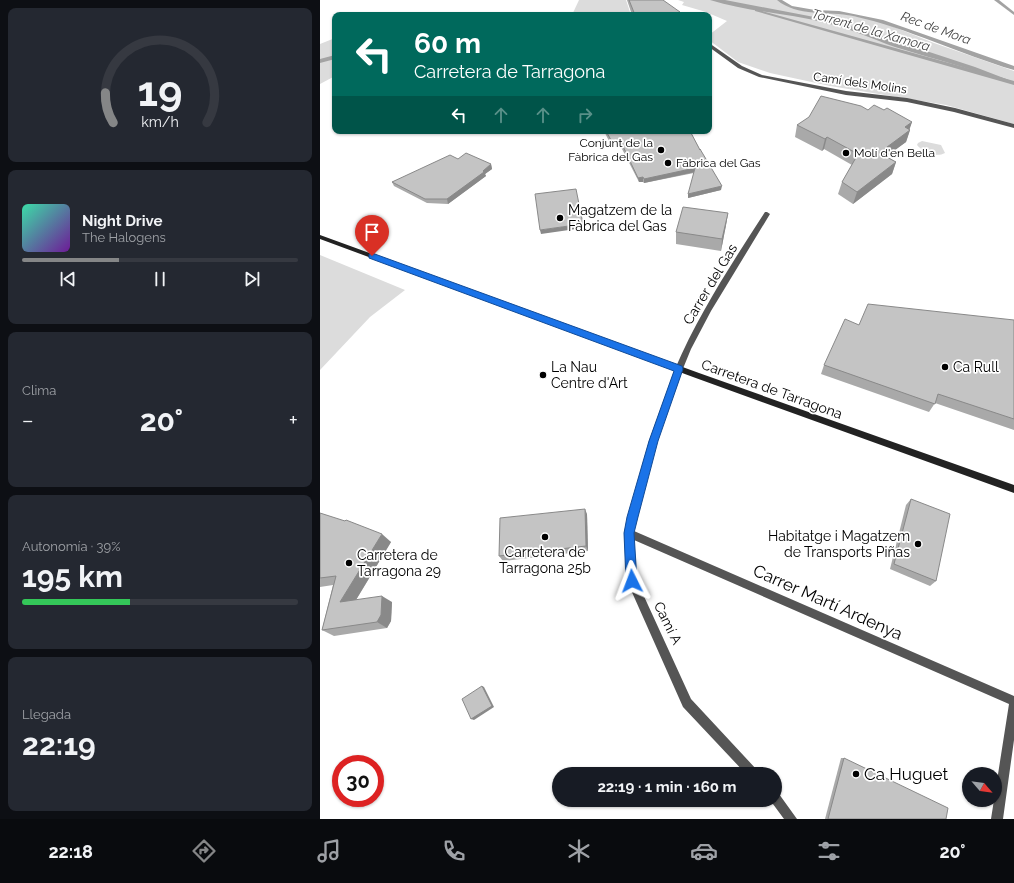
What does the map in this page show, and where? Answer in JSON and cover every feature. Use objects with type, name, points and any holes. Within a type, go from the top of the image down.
[{"type":"main road","name":"Carretera de Tarragona","points":[[320,237],[679,369],[1014,489]]},
{"type":"street","name":"Camí dels Molins","points":[[712,47],[740,67],[761,76],[830,90],[914,102],[955,110],[1014,126]]},
{"type":"street","name":"Carrer del Gas","points":[[679,369],[688,345],[717,294],[767,214]]},
{"type":"street","name":"Camí A","points":[[679,369],[654,441],[629,533],[632,581],[687,703],[746,767]]},
{"type":"street","name":"Carrer Martí Ardenya","points":[[629,533],[1014,702]]},
{"type":"street","points":[[998,819],[1014,702]]},
{"type":"street","points":[[782,807],[791,819]]},
{"type":"shaded area","points":[[579,0],[626,0],[630,12],[573,12]]},
{"type":"shaded area","points":[[678,0],[779,0],[788,6],[809,12],[833,12],[879,21],[934,43],[1014,71],[1014,124],[946,105],[830,86],[770,73],[738,62],[712,42],[712,33],[727,21],[712,15],[712,12],[706,12],[682,5],[684,2]]},
{"type":"shaded area","points":[[710,0],[725,0],[835,21],[975,67],[1014,82],[1014,84],[970,69],[895,47],[835,25]]},
{"type":"shaded area","points":[[332,39],[332,78],[320,84],[320,44]]},
{"type":"shaded area","points":[[922,141],[941,145],[945,153],[934,155],[926,152],[917,145]]},
{"type":"shaded area","points":[[320,255],[405,290],[370,317],[320,370]]},
{"type":"building","points":[[629,0],[663,0],[680,12],[634,12]]},
{"type":"building","points":[[821,96],[861,106],[868,110],[874,105],[884,110],[887,108],[912,122],[905,127],[910,130],[879,153],[896,162],[857,192],[842,182],[858,154],[827,137],[825,139],[797,125],[809,117]]},
{"type":"building","name":"Fàbrica del Gas","points":[[608,134],[692,134],[722,186],[688,194],[695,168],[644,179],[643,177],[638,178],[621,142],[616,143],[614,140],[611,140]]},
{"type":"building","points":[[466,153],[491,164],[483,171],[484,172],[447,199],[425,199],[392,182],[450,155],[458,159]]},
{"type":"building","name":"Magatzem de la Fàbrica del Gas","points":[[576,189],[583,224],[540,230],[535,194]]},
{"type":"building","points":[[683,207],[728,213],[722,239],[676,232]]},
{"type":"building","name":"Ca Rull","points":[[868,304],[1014,320],[1014,419],[938,394],[935,404],[824,365],[845,319],[859,325]]},
{"type":"building","name":"Habitatge i Magatzem de Transports Piñas","points":[[911,499],[950,514],[936,581],[894,564]]},
{"type":"building","name":"Carretera de Tarragona 25b","points":[[585,509],[586,546],[499,556],[500,518]]},
{"type":"building","points":[[320,513],[345,521],[346,520],[382,534],[340,602],[382,596],[381,615],[377,622],[322,630],[336,576],[320,578]]},
{"type":"building","points":[[482,686],[492,706],[471,719],[462,699]]},
{"type":"building","name":"Ca Huguet","points":[[844,758],[948,808],[946,819],[828,819]]},
{"type":"waterway","name":"Rec de Mora","points":[[779,0],[791,7],[815,11],[839,12],[881,21],[1014,68]]},
{"type":"waterway","points":[[996,0],[1014,14]]},
{"type":"waterway","name":"Torrent de la Xamora","points":[[757,10],[1014,83]]},
{"type":"waterway","points":[[320,61],[332,58]]},
{"type":"place","name":"Conjunt de la Fàbrica del Gas","points":[[661,150]]},
{"type":"place","name":"Molí d'en Bella","points":[[846,153]]},
{"type":"place","name":"Fàbrica del Gas","points":[[668,163]]},
{"type":"place","name":"Magatzem de la Fàbrica del Gas","points":[[560,218]]},
{"type":"place","name":"Ca Rull","points":[[945,367]]},
{"type":"place","name":"La Nau Centre d'Art","points":[[543,375]]},
{"type":"place","name":"Carretera de Tarragona 25b","points":[[545,537]]},
{"type":"place","name":"Habitatge i Magatzem de Transports Piñas","points":[[918,544]]},
{"type":"place","name":"Carretera de Tarragona 29","points":[[349,563]]},
{"type":"place","name":"Ca Huguet","points":[[856,774]]},
{"type":"route","points":[[372,256],[679,369],[654,441],[632,517],[629,533],[632,581]]}]
